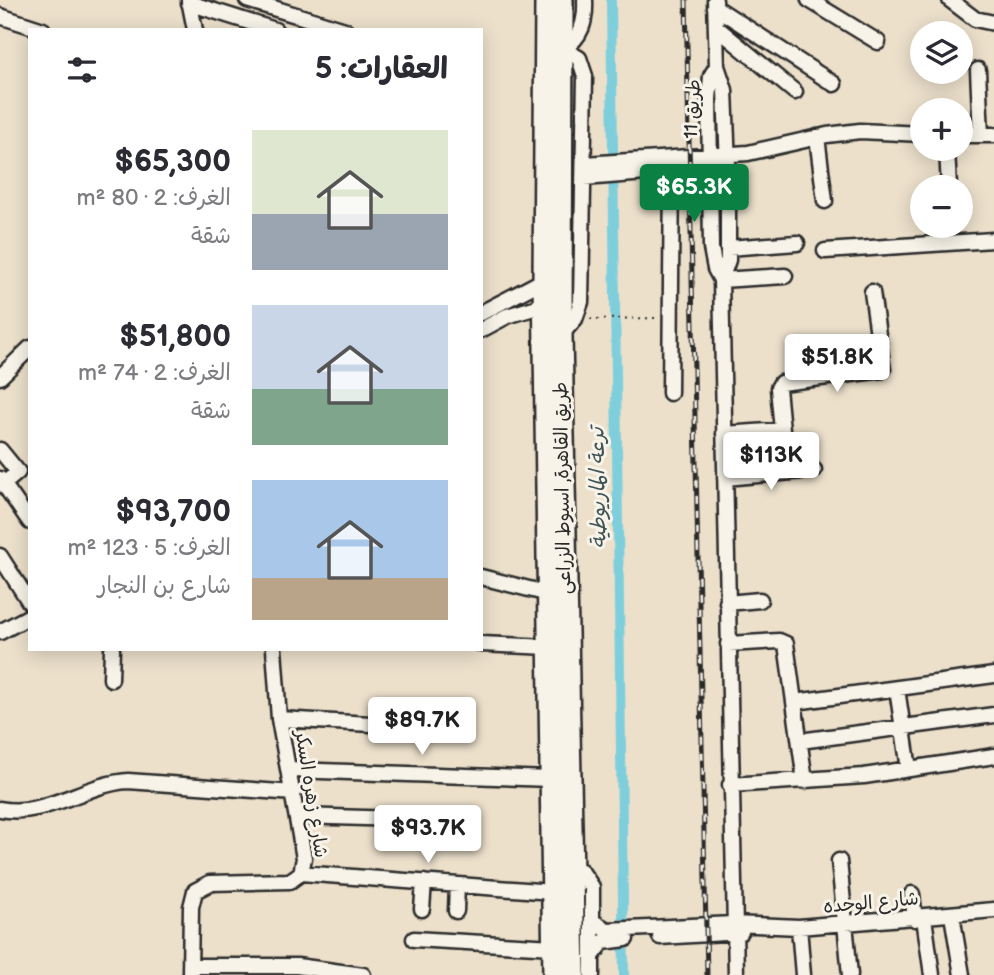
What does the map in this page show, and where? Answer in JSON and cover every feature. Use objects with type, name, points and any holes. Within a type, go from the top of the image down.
[{"type":"highway","name":"طريق القاهرة, اسيوط الزراعى","points":[[547,0],[555,49],[549,594],[551,779],[573,975]]},
{"type":"highway","name":"طريق القاهرة, اسيوط الزراعى","points":[[554,975],[552,892],[562,868],[553,337],[544,305],[544,280],[555,49],[562,0]]},
{"type":"street","points":[[247,0],[338,28]]},
{"type":"street","points":[[555,49],[581,32],[585,18],[585,0]]},
{"type":"street","points":[[809,0],[878,42]]},
{"type":"street","points":[[950,0],[975,19],[994,23]]},
{"type":"street","points":[[189,2],[195,28]]},
{"type":"street","points":[[189,2],[269,28]]},
{"type":"street","points":[[715,4],[834,84]]},
{"type":"street","name":"طريق 11","points":[[715,4],[716,66],[710,87],[711,248],[715,269],[721,280]]},
{"type":"street","points":[[0,16],[37,28]]},
{"type":"street","points":[[716,27],[795,92]]},
{"type":"street","points":[[553,337],[575,319],[581,302],[590,171],[583,67],[573,53],[555,49]]},
{"type":"street","name":"طريق 11","points":[[716,66],[725,90],[727,159],[728,248],[721,280]]},
{"type":"street","points":[[978,70],[987,135]]},
{"type":"street","points":[[633,169],[672,172],[817,137],[860,131],[910,133]]},
{"type":"street","points":[[817,137],[825,201]]},
{"type":"street","points":[[590,171],[710,162]]},
{"type":"street","points":[[670,393],[672,172]]},
{"type":"street","points":[[951,238],[951,243]]},
{"type":"street","points":[[825,251],[993,240]]},
{"type":"street","points":[[728,248],[797,243]]},
{"type":"street","points":[[736,975],[721,280],[785,276]]},
{"type":"street","points":[[483,312],[544,280]]},
{"type":"street","points":[[724,434],[782,430],[778,388],[781,383],[882,371],[872,292]]},
{"type":"street","points":[[511,295],[517,312]]},
{"type":"street","points":[[483,329],[517,312],[544,305]]},
{"type":"street","points":[[0,377],[28,350]]},
{"type":"street","points":[[0,450],[18,472],[2,482],[28,519]]},
{"type":"street","points":[[725,478],[814,470]]},
{"type":"street","points":[[0,556],[28,600]]},
{"type":"street","points":[[483,578],[549,594]]},
{"type":"street","points":[[727,603],[760,600]]},
{"type":"street","points":[[0,632],[28,618]]},
{"type":"street","points":[[728,644],[779,641],[786,644],[805,781]]},
{"type":"street","points":[[483,644],[549,648]]},
{"type":"street","points":[[111,679],[112,651]]},
{"type":"street","name":"شارع زهره السكر","points":[[190,970],[191,898],[202,885],[283,883],[297,878],[301,873],[304,858],[299,816],[279,719],[274,651]]},
{"type":"street","points":[[795,702],[994,675]]},
{"type":"street","points":[[897,689],[909,769]]},
{"type":"street","points":[[800,741],[994,715]]},
{"type":"street","points":[[279,719],[408,726]]},
{"type":"street","points":[[730,785],[805,781],[994,756]]},
{"type":"street","points":[[291,770],[551,779]]},
{"type":"street","points":[[0,809],[17,811],[37,807],[63,801],[102,785],[128,781],[294,793]]},
{"type":"street","points":[[299,816],[431,820]]},
{"type":"street","points":[[839,861],[850,975]]},
{"type":"street","points":[[562,868],[588,878],[592,887],[592,975]]},
{"type":"street","points":[[301,873],[552,892]]},
{"type":"street","points":[[422,909],[424,882]]},
{"type":"street","points":[[456,911],[457,885]]},
{"type":"street","points":[[912,894],[932,975]]},
{"type":"street","name":"شارع الوحده","points":[[592,921],[611,935],[752,926],[799,928],[845,925],[994,910]]},
{"type":"street","points":[[951,915],[962,975]]},
{"type":"street","points":[[799,928],[803,975]]},
{"type":"street","points":[[593,955],[600,944],[611,935]]},
{"type":"street","points":[[414,939],[554,947]]},
{"type":"street","points":[[190,970],[297,966],[363,975]]},
{"type":"path","points":[[595,319],[655,318]]},
{"type":"waterway","name":"ترعة الماريوطية","points":[[611,0],[624,975]]},
{"type":"railway","points":[[686,0],[707,975]]}]
